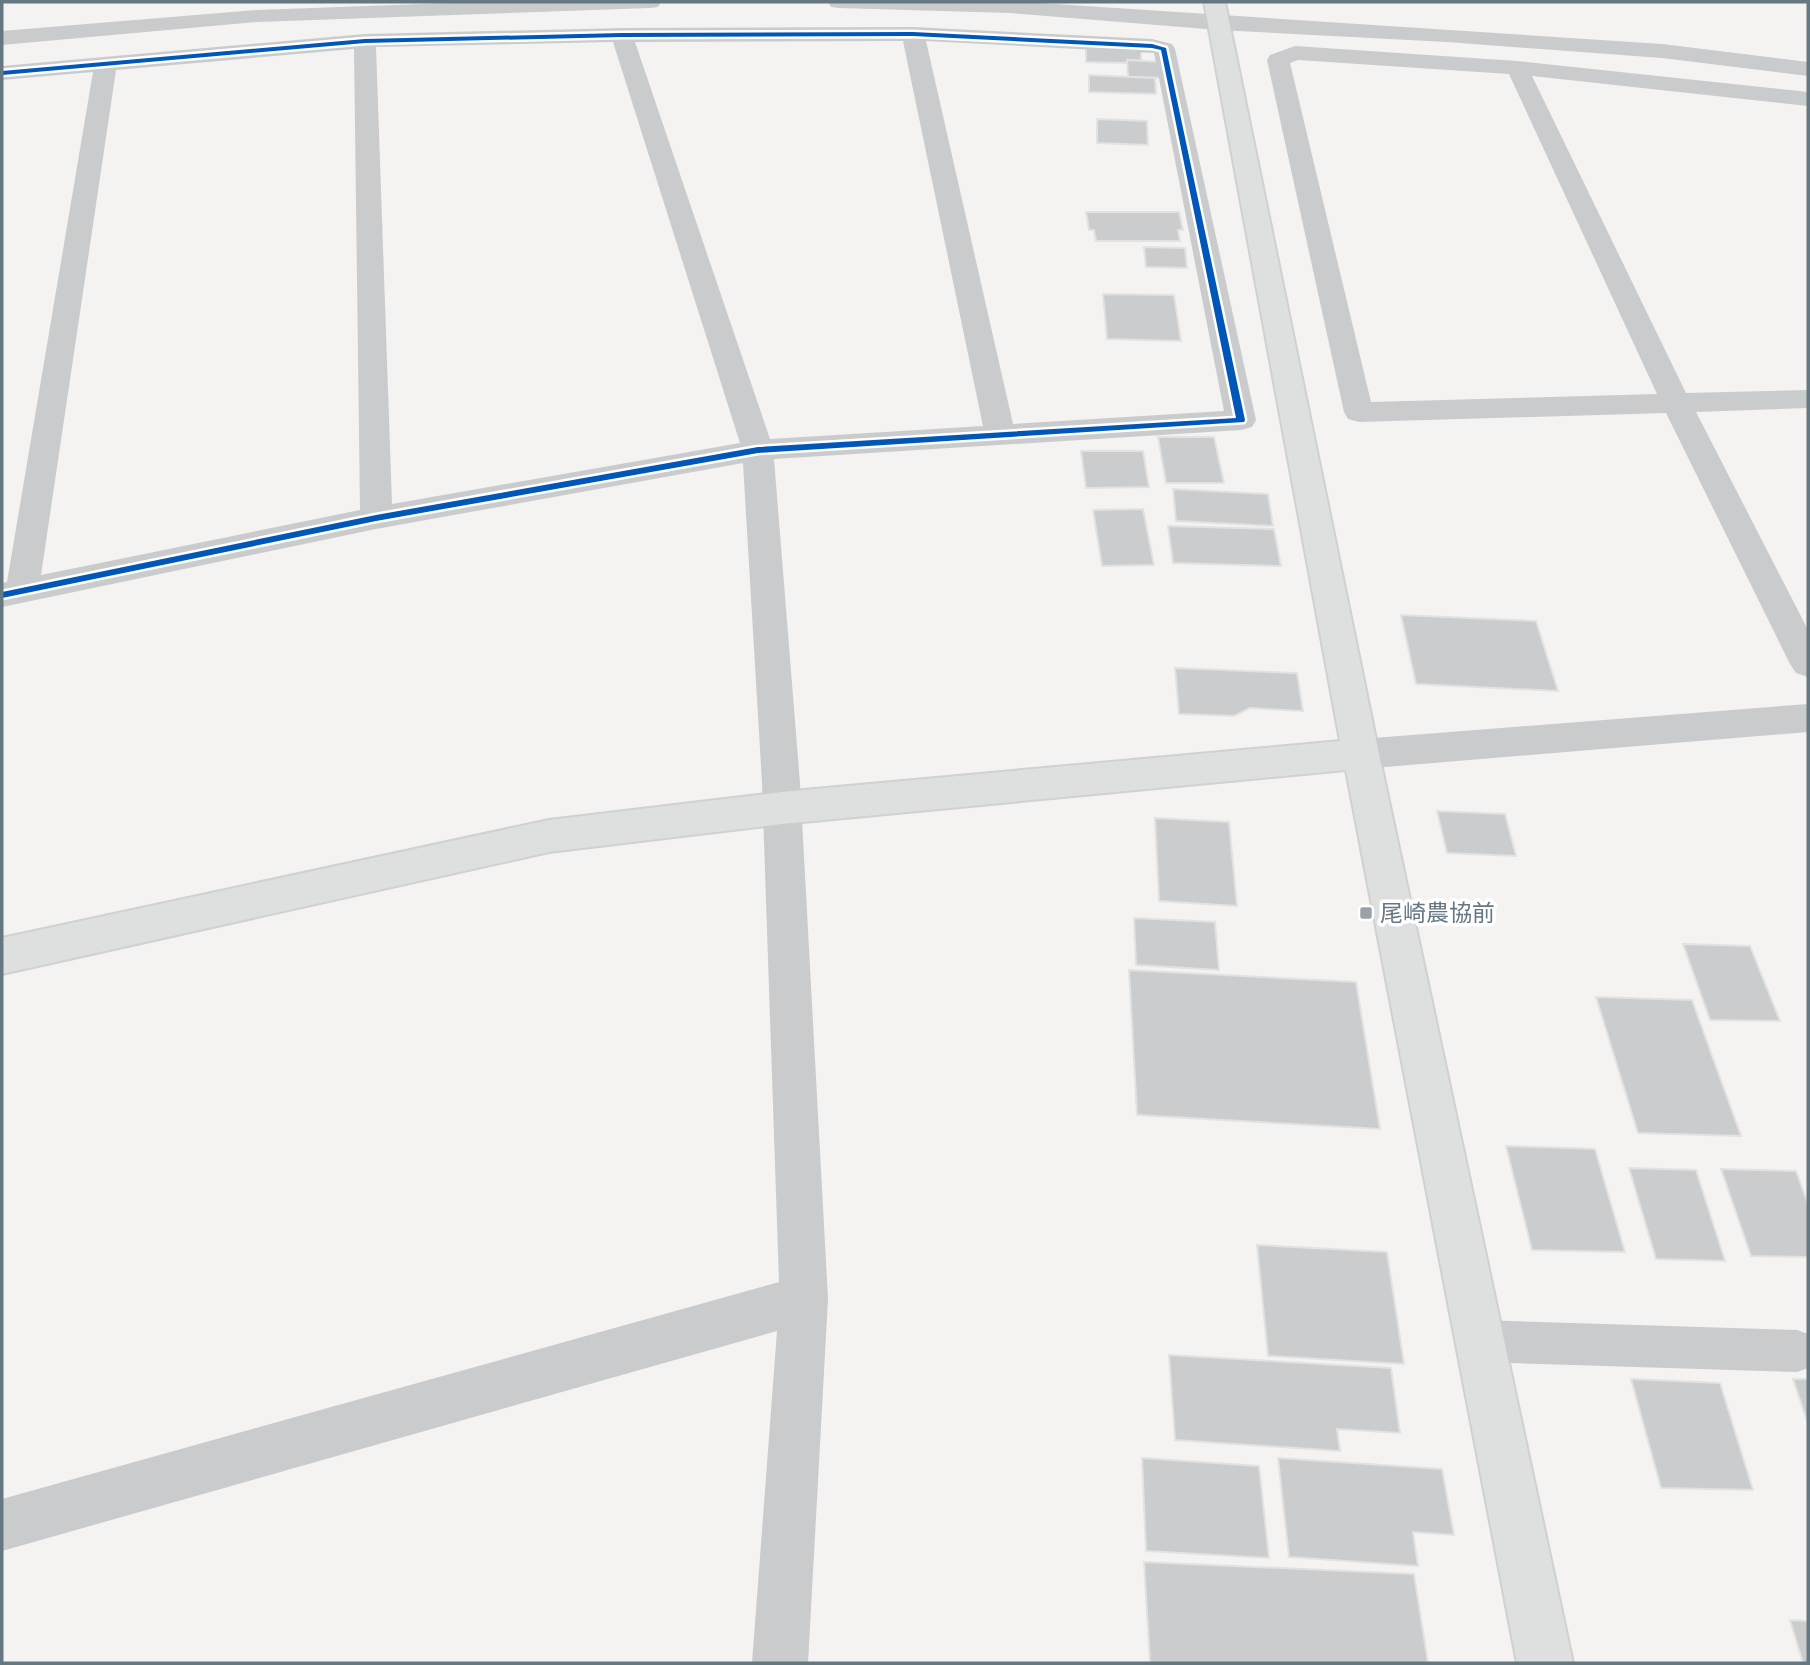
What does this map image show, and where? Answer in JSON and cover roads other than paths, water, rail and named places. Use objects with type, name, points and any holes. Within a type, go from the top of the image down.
[{"type":"street","points":[[2,38],[257,16],[651,2]]},
{"type":"street","points":[[365,41],[384,33],[651,2]]},
{"type":"street","points":[[839,2],[1216,12],[1662,51],[1808,69]]},
{"type":"street","points":[[1216,12],[1361,754],[1545,1663]]},
{"type":"street","points":[[2,73],[106,62],[365,41],[622,35],[914,34],[1152,46],[1164,49],[1241,420],[758,450],[376,518],[12,593],[106,62]]},
{"type":"street","points":[[914,34],[1000,434]]},
{"type":"street","points":[[622,35],[758,450],[782,808],[804,1299],[780,1663]]},
{"type":"street","points":[[365,41],[376,518]]},
{"type":"street","points":[[1807,101],[1517,68],[1295,53],[1278,60],[1359,412],[1808,399]]},
{"type":"street","points":[[1517,68],[1677,404],[1808,664]]},
{"type":"street","points":[[2,956],[550,836],[782,808],[1361,754],[1808,718]]},
{"type":"street","points":[[2,1525],[804,1299]]},
{"type":"lane","points":[[1479,1341],[1797,1351]]},
{"type":"place","name":"尾崎農協前","points":[[1366,913]]}]
